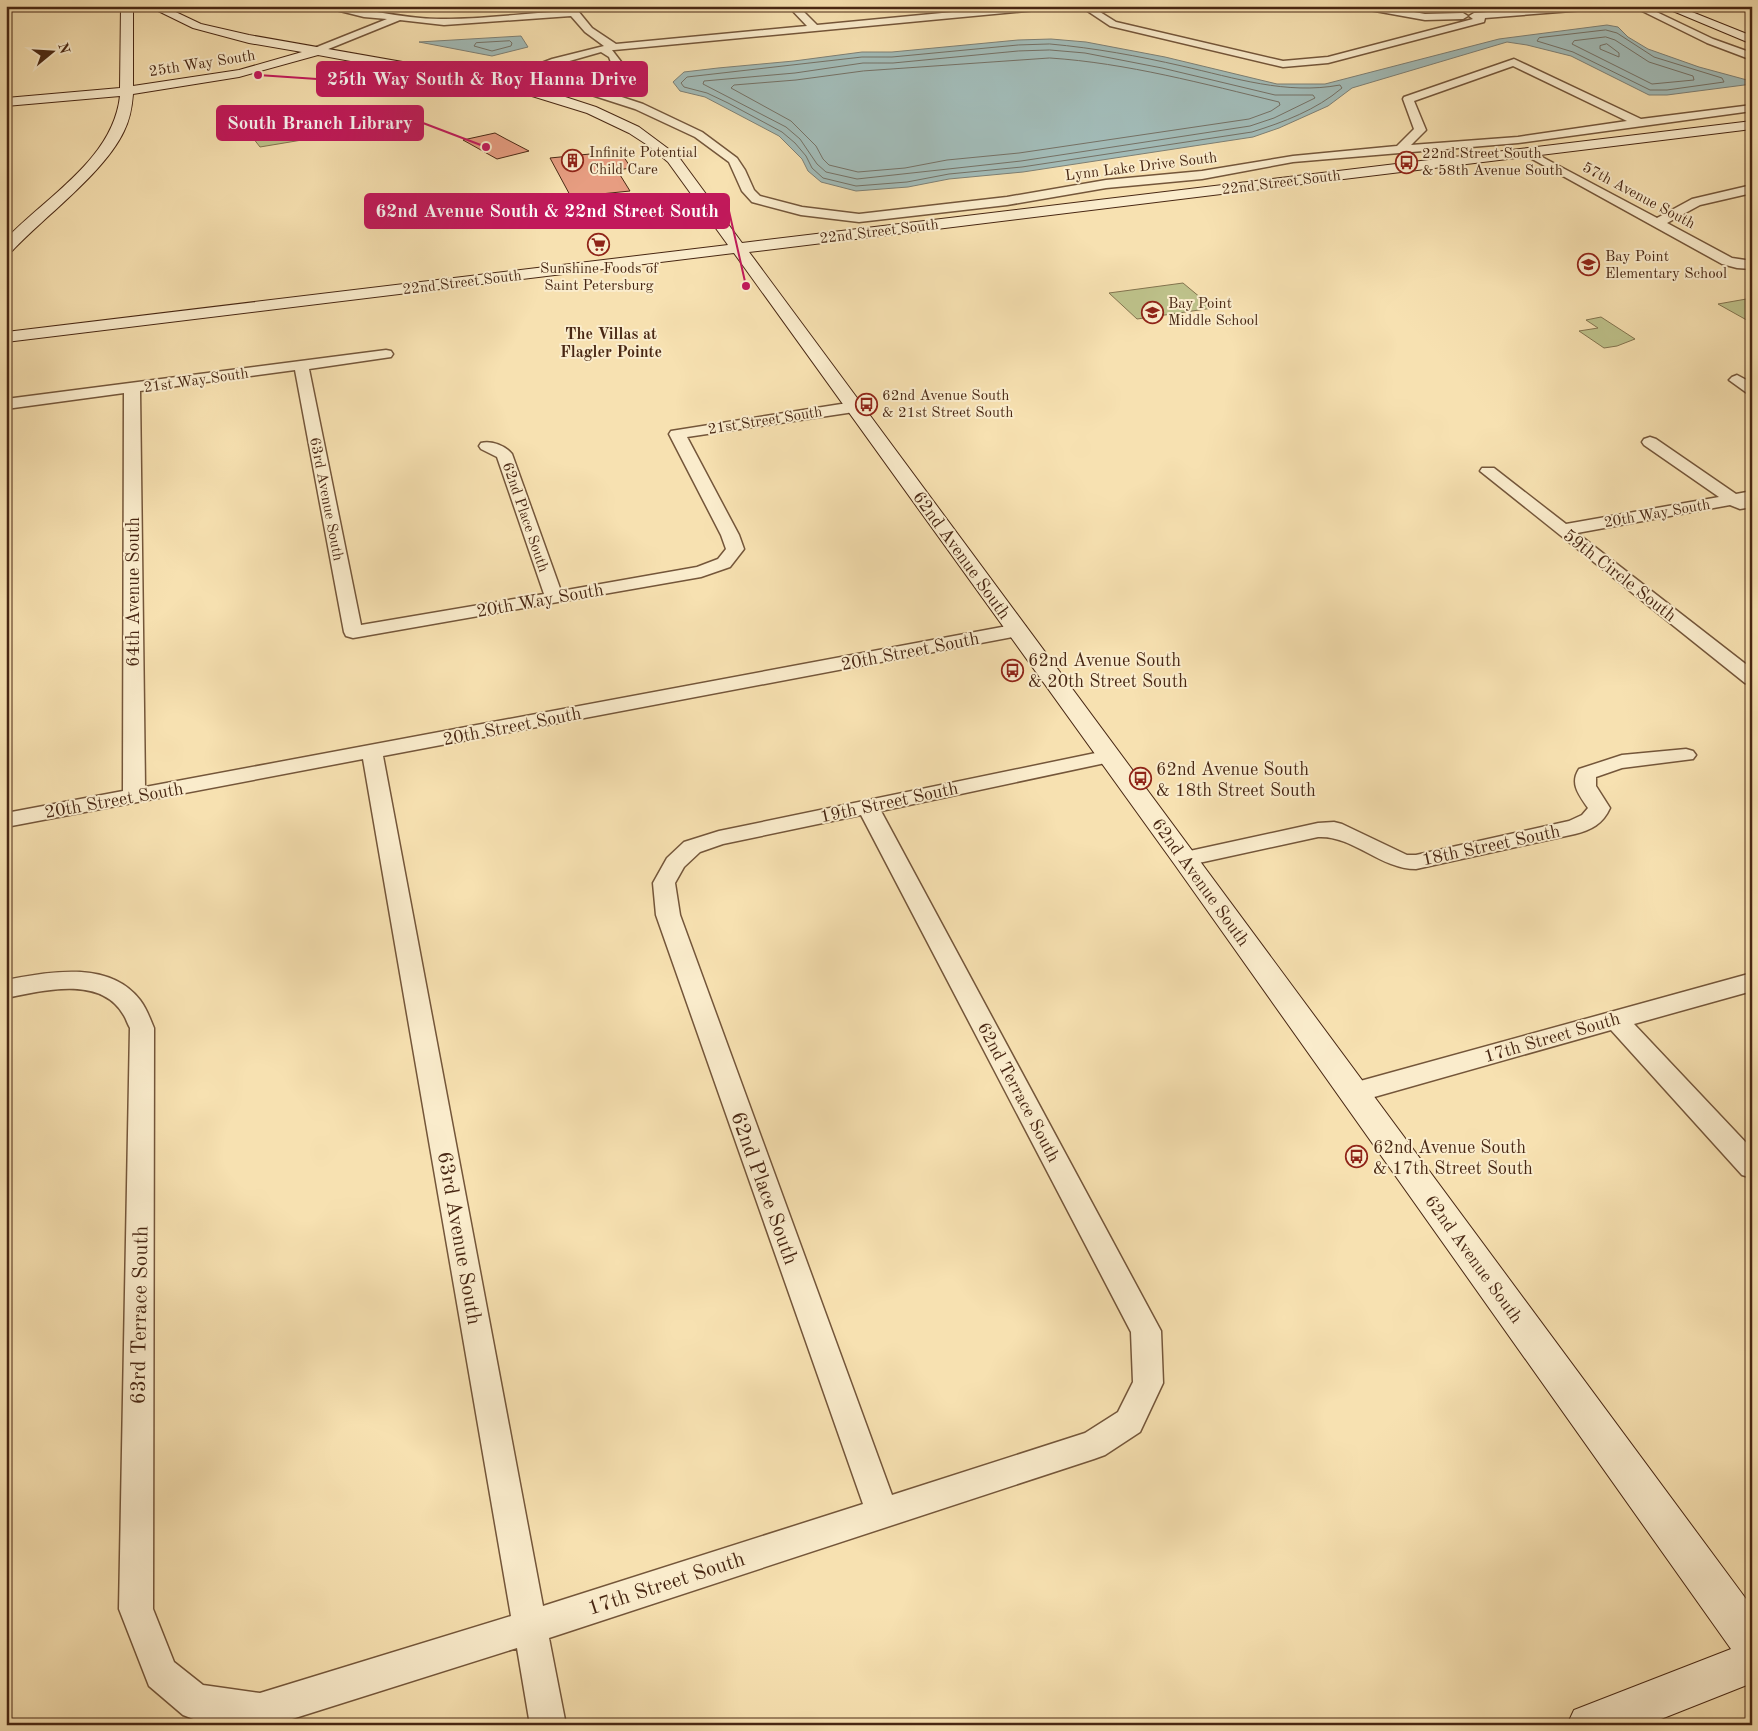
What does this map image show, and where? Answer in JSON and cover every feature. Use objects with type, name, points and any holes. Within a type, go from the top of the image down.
[{"type":"street","points":[[9,241],[88,170],[112,139],[123,120],[126,90],[127,6]]},
{"type":"street","points":[[324,6],[398,18],[415,11]]},
{"type":"street","points":[[695,6],[710,6]]},
{"type":"street","points":[[792,6],[814,27]]},
{"type":"street","points":[[499,82],[555,60],[614,47],[1047,6]]},
{"type":"street","points":[[1130,6],[1091,10],[1113,24],[1282,64],[1328,60],[1481,20],[1474,16]]},
{"type":"street","points":[[1364,6],[1425,17],[1530,13],[1598,6]]},
{"type":"street","points":[[1474,16],[1482,6]]},
{"type":"street","points":[[1636,6],[1710,42],[1752,57]]},
{"type":"street","points":[[1666,6],[1750,36]]},
{"type":"street","points":[[1690,6],[1750,36]]},
{"type":"street","points":[[572,10],[594,36],[614,47]]},
{"type":"street","name":"25th Way South","points":[[6,102],[215,80],[278,65],[398,18],[462,22],[572,10]]},
{"type":"street","points":[[126,24],[146,13]]},
{"type":"street","name":"62nd Avenue South","points":[[146,13],[165,13],[222,33],[499,82],[543,93],[599,112],[619,121],[651,140],[673,159],[740,248],[1185,859],[1752,1642]]},
{"type":"street","points":[[1710,42],[1750,36]]},
{"type":"street","name":"Lynn Lake Drive South","points":[[602,49],[610,52],[616,59],[618,66],[576,83],[577,87],[651,112],[702,137],[735,162],[751,196],[801,211],[859,218],[1007,201],[1106,184],[1202,175],[1292,159],[1400,149]]},
{"type":"street","points":[[1400,149],[1420,130],[1408,99],[1514,62],[1640,123]]},
{"type":"street","points":[[1400,149],[1518,140],[1752,108]]},
{"type":"street","name":"22nd Street South","points":[[6,337],[1752,125]]},
{"type":"street","name":"57th Avenue South","points":[[1527,152],[1726,261],[1752,265]]},
{"type":"street","points":[[1657,223],[1696,202],[1752,188]]},
{"type":"street","name":"21st Way South","points":[[6,404],[386,354]]},
{"type":"street","name":"63rd Avenue South","points":[[301,365],[354,632]]},
{"type":"street","points":[[1744,378],[1752,390]]},
{"type":"street","name":"64th Avenue South","points":[[132,388],[134,796]]},
{"type":"street","name":"21st Street South","points":[[724,563],[735,549],[730,535],[677,434],[854,407]]},
{"type":"street","points":[[1650,442],[1752,512]]},
{"type":"street","name":"62nd Place South","points":[[487,446],[504,454],[554,597]]},
{"type":"street","name":"59th Circle South","points":[[1488,471],[1752,679]]},
{"type":"street","name":"20th Way South","points":[[1562,530],[1752,496]]},
{"type":"street","name":"20th Way South","points":[[354,632],[701,572],[724,563]]},
{"type":"street","name":"20th Street South","points":[[6,820],[1018,630]]},
{"type":"street","name":"63rd Avenue South","points":[[372,752],[548,1725]]},
{"type":"street","name":"18th Street South","points":[[1185,859],[1318,830],[1334,830],[1404,862],[1432,860],[1575,827],[1596,816],[1599,808],[1585,786],[1586,774],[1600,767],[1618,762],[1686,755]]},
{"type":"street","name":"19th Street South","points":[[675,863],[692,847],[719,838],[1110,756]]},
{"type":"street","name":"62nd Terrace South","points":[[868,807],[1146,1331],[1148,1383]]},
{"type":"street","name":"62nd Place South","points":[[675,863],[664,883],[668,916],[882,1513]]},
{"type":"street","name":"63rd Terrace South","points":[[6,990],[46,982],[87,981],[116,991],[132,1007],[142,1028],[136,1609],[161,1674]]},
{"type":"street","name":"17th Street South","points":[[1353,1093],[1752,982]]},
{"type":"street","points":[[1616,1020],[1752,1168]]},
{"type":"street","name":"17th Street South","points":[[161,1674],[196,1702],[260,1711],[531,1627],[1094,1445],[1129,1422],[1148,1383]]},
{"type":"street","points":[[1589,1725],[1752,1662]]},
{"type":"green space","points":[[312,129],[320,137],[260,147],[253,138]]},
{"type":"green space","points":[[1183,283],[1213,308],[1137,319],[1109,293]]},
{"type":"green space","points":[[1752,298],[1752,323],[1718,304]]},
{"type":"green space","points":[[1601,317],[1635,339],[1617,346],[1604,348],[1579,331],[1598,328],[1586,320]]},
{"type":"water","points":[[1607,25],[1618,27],[1628,37],[1648,49],[1699,67],[1747,80],[1752,84],[1667,95],[1649,95],[1571,56],[1507,42],[1352,88],[1328,106],[1279,128],[1253,137],[1023,172],[949,179],[908,187],[856,191],[821,182],[808,171],[802,159],[779,136],[705,97],[680,91],[673,82],[684,72],[718,68],[862,52],[892,52],[1018,40],[1051,39],[1086,42],[1165,57],[1277,84],[1325,84],[1499,39]]},
{"type":"water","points":[[521,36],[528,47],[492,56],[419,42]]},
{"type":"building","points":[[495,133],[529,151],[497,159],[463,140]]},
{"type":"building","points":[[620,151],[631,168],[617,170],[630,191],[571,197],[550,158]]},
{"type":"place","name":"25th Way South & Roy Hanna Drive","points":[[258,75]]},
{"type":"place","name":"South Branch Library","points":[[486,147]]},
{"type":"place","name":"Infinite Potential Child Care","points":[[573,161]]},
{"type":"place","name":"22nd Street South & 58th Avenue South","points":[[1406,162]]},
{"type":"place","name":"Sunshine Foods of Saint Petersburg","points":[[599,245]]},
{"type":"place","name":"Bay Point Elementary School","points":[[1589,265]]},
{"type":"place","name":"62nd Avenue South & 22nd Street South","points":[[746,286]]},
{"type":"place","name":"Bay Point Middle School","points":[[1152,312]]},
{"type":"place","name":"62nd Avenue South & 21st Street South","points":[[866,404]]},
{"type":"place","name":"62nd Avenue South & 20th Street South","points":[[1012,670]]},
{"type":"place","name":"62nd Avenue South & 18th Street South","points":[[1140,779]]},
{"type":"place","name":"62nd Avenue South & 17th Street South","points":[[1357,1157]]},
{"type":"district","name":"The Villas at Flagler Pointe","points":[[611,342]]}]
